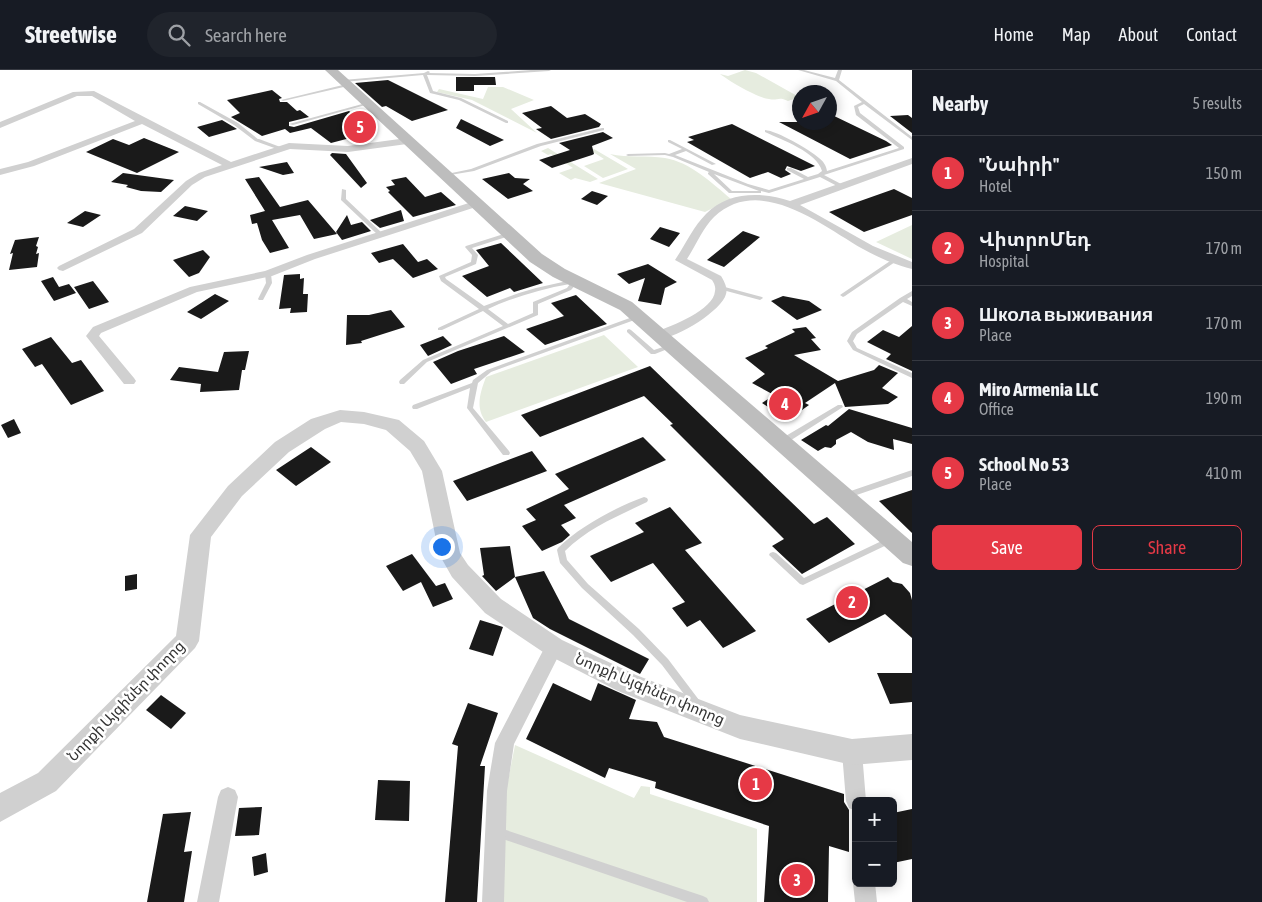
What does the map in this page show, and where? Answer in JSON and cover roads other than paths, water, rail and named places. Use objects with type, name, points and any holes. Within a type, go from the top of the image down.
[{"type":"main road","points":[[340,79],[536,258],[626,306],[634,324],[666,341],[912,556]]},
{"type":"street","points":[[0,125],[38,108],[84,92],[94,93],[142,121],[231,166]]},
{"type":"street","points":[[0,172],[31,164],[142,121]]},
{"type":"street","points":[[257,140],[280,148]]},
{"type":"street","points":[[63,268],[138,231],[189,183],[202,176],[289,146],[348,149],[407,141]]},
{"type":"street","points":[[792,204],[912,161]]},
{"type":"street","points":[[666,341],[713,305],[720,296],[721,288],[717,278],[681,260],[712,213],[741,198],[764,197],[792,204],[871,249],[912,266]]},
{"type":"street","points":[[129,381],[92,336],[97,330],[194,289],[268,274],[311,257],[475,204]]},
{"type":"street","name":"Նորքի Այգիներ փողոց","points":[[0,808],[47,782],[187,642],[200,535],[236,491],[282,447],[318,424],[340,416],[364,418],[392,425],[417,446],[432,472],[450,554],[460,572],[493,606],[554,647],[627,683],[740,728],[852,752],[912,747]]},
{"type":"street","points":[[493,902],[497,791],[505,743],[554,647]]},
{"type":"street","points":[[852,752],[856,797]]},
{"type":"street","points":[[208,902],[228,797]]},
{"type":"street","points":[[864,887],[866,902]]},
{"type":"lane","points":[[425,74],[432,70]]},
{"type":"lane","points":[[283,100],[340,79],[425,74],[475,75],[549,70]]},
{"type":"lane","points":[[800,70],[837,80],[912,139]]},
{"type":"lane","points":[[837,80],[840,70]]},
{"type":"lane","points":[[425,74],[430,92],[460,99],[506,122]]},
{"type":"lane","points":[[705,168],[731,192],[769,192],[902,148],[858,114],[856,106],[864,102]]},
{"type":"lane","points":[[199,103],[236,124],[257,140]]},
{"type":"lane","points":[[291,124],[367,104]]},
{"type":"lane","points":[[444,175],[472,170],[539,145],[602,128]]},
{"type":"lane","points":[[767,131],[809,153],[821,162],[826,169],[821,175]]},
{"type":"lane","points":[[670,141],[714,164]]},
{"type":"lane","points":[[670,155],[686,149]]},
{"type":"lane","points":[[628,155],[670,155],[769,192]]},
{"type":"lane","points":[[789,169],[808,179]]},
{"type":"lane","points":[[821,175],[841,186]]},
{"type":"lane","points":[[344,190],[342,199],[380,234]]},
{"type":"lane","points":[[506,325],[443,280],[442,276],[474,263],[475,255],[468,247],[510,234]]},
{"type":"lane","points":[[843,295],[896,259]]},
{"type":"lane","points":[[261,299],[269,282],[268,274]]},
{"type":"lane","points":[[440,329],[514,295],[576,281]]},
{"type":"lane","points":[[402,382],[425,361],[506,325],[536,314],[535,302],[569,289],[576,281]]},
{"type":"lane","points":[[721,288],[760,298]]},
{"type":"lane","points":[[912,293],[854,333],[850,341],[855,349],[912,376]]},
{"type":"lane","points":[[902,299],[912,304]]},
{"type":"lane","points":[[506,453],[470,408],[475,382],[489,371],[634,324]]},
{"type":"lane","points":[[415,407],[475,384]]},
{"type":"lane","points":[[782,442],[840,407]]},
{"type":"lane","points":[[844,497],[912,473]]},
{"type":"lane","points":[[644,500],[601,522],[567,543],[561,550],[563,561],[585,586],[636,632],[665,662],[704,713]]},
{"type":"lane","points":[[773,555],[803,582],[892,539]]},
{"type":"lane","points":[[496,832],[703,902]]},
{"type":"place","name":"School No 53","points":[[360,127]]},
{"type":"place","name":"Miro Armenia LLC","points":[[785,404]]},
{"type":"place","name":"ՎիտրոՄեդ","points":[[852,602]]},
{"type":"place","name":"\"Նաիրի\"","points":[[756,784]]},
{"type":"place","name":"Школа выживания","points":[[797,880]]}]
